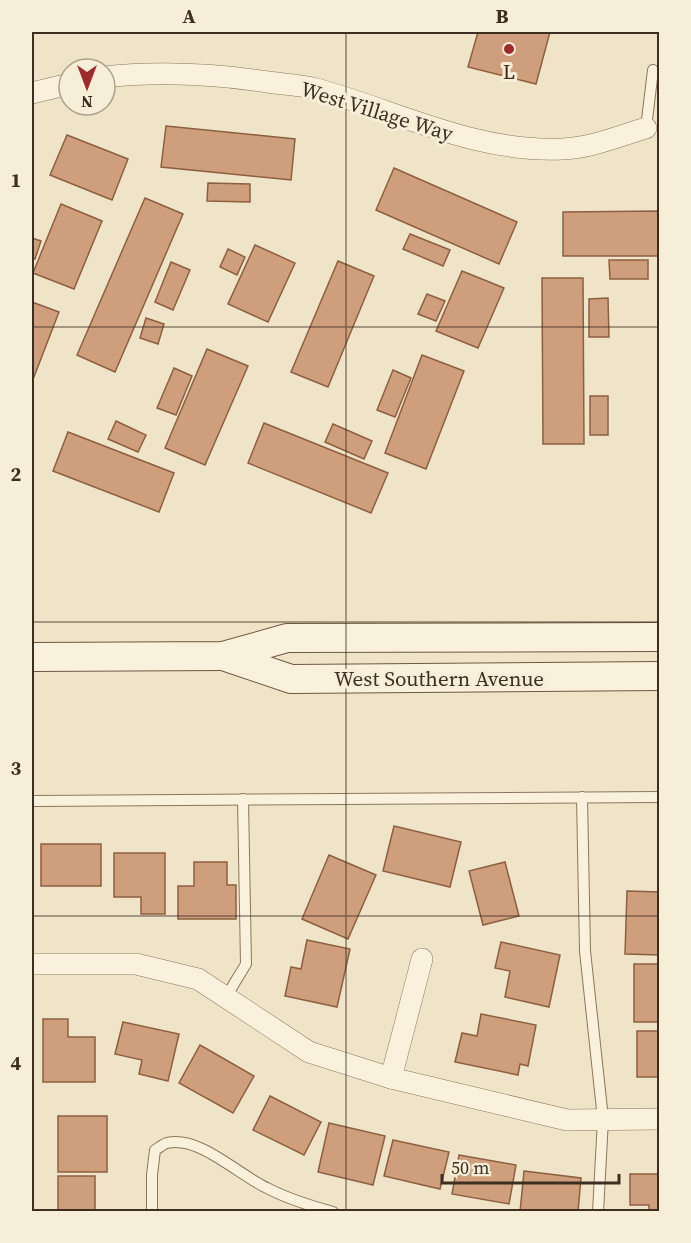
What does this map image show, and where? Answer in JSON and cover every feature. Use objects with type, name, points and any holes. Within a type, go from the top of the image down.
[{"type":"main road","name":"West Southern Avenue","points":[[32,657],[223,656],[287,638],[660,637]]},
{"type":"main road","name":"West Southern Avenue","points":[[223,656],[291,679],[660,676]]},
{"type":"street","name":"West Village Way","points":[[117,75],[144,72],[172,73],[249,79],[311,88],[478,142],[531,149],[574,147],[646,128]]},
{"type":"street","points":[[32,93],[57,87]]},
{"type":"street","points":[[391,1078],[422,959]]},
{"type":"street","points":[[32,964],[136,964],[198,979],[309,1052],[391,1078],[567,1120],[660,1119]]},
{"type":"lane","points":[[646,128],[653,70]]},
{"type":"lane","points":[[582,797],[585,951],[603,1119],[598,1212]]},
{"type":"lane","points":[[32,801],[660,797]]},
{"type":"lane","points":[[226,997],[246,964],[243,799]]},
{"type":"lane","points":[[152,1212],[152,1175],[156,1150],[166,1143],[183,1143],[207,1150],[266,1188],[309,1206],[333,1212]]},
{"type":"building","name":"L","points":[[478,32],[550,32],[536,84],[468,67]]},
{"type":"building","points":[[166,126],[295,139],[291,180],[161,167]]},
{"type":"building","points":[[67,135],[128,159],[112,200],[50,175]]},
{"type":"building","points":[[394,168],[517,222],[499,264],[376,210]]},
{"type":"building","points":[[208,183],[250,184],[250,202],[207,201]]},
{"type":"building","points":[[145,198],[183,214],[115,372],[77,355]]},
{"type":"building","points":[[61,204],[102,221],[74,289],[33,273]]},
{"type":"building","points":[[660,211],[660,256],[563,256],[563,212]]},
{"type":"building","points":[[410,234],[450,250],[443,266],[403,249]]},
{"type":"building","points":[[32,238],[41,241],[35,259],[32,258]]},
{"type":"building","points":[[255,245],[295,263],[268,322],[228,304]]},
{"type":"building","points":[[228,249],[245,257],[237,275],[220,267]]},
{"type":"building","points":[[609,260],[648,260],[648,279],[610,279]]},
{"type":"building","points":[[338,261],[374,276],[328,387],[291,372]]},
{"type":"building","points":[[171,262],[190,270],[173,310],[155,302]]},
{"type":"building","points":[[462,271],[504,288],[478,348],[436,331]]},
{"type":"building","points":[[542,278],[583,278],[584,444],[543,444]]},
{"type":"building","points":[[427,294],[445,301],[436,321],[418,314]]},
{"type":"building","points":[[608,298],[609,337],[589,337],[589,299]]},
{"type":"building","points":[[32,302],[59,312],[32,382]]},
{"type":"building","points":[[146,318],[164,324],[158,344],[140,338]]},
{"type":"building","points":[[207,349],[248,366],[205,465],[165,448]]},
{"type":"building","points":[[422,355],[464,371],[426,469],[385,453]]},
{"type":"building","points":[[174,368],[192,376],[176,415],[157,408]]},
{"type":"building","points":[[393,370],[411,378],[395,417],[377,410]]},
{"type":"building","points":[[590,396],[608,396],[608,435],[590,435]]},
{"type":"building","points":[[116,421],[146,435],[138,452],[108,439]]},
{"type":"building","points":[[264,423],[388,473],[371,513],[248,463]]},
{"type":"building","points":[[333,424],[372,441],[364,459],[325,442]]},
{"type":"building","points":[[68,432],[174,473],[159,512],[53,471]]},
{"type":"building","points":[[394,826],[461,842],[450,887],[383,871]]},
{"type":"building","points":[[41,844],[101,844],[101,886],[41,886]]},
{"type":"building","points":[[114,853],[165,853],[165,914],[141,914],[141,897],[114,897]]},
{"type":"building","points":[[329,855],[376,875],[348,939],[302,919]]},
{"type":"building","points":[[194,862],[227,862],[227,885],[236,885],[236,919],[178,919],[178,886],[194,886]]},
{"type":"building","points":[[505,862],[519,916],[483,925],[469,871]]},
{"type":"building","points":[[627,891],[660,892],[660,955],[625,954]]},
{"type":"building","points":[[307,940],[350,949],[337,1007],[285,996],[291,967],[301,969]]},
{"type":"building","points":[[501,942],[560,955],[549,1007],[505,997],[510,971],[495,968]]},
{"type":"building","points":[[634,964],[660,964],[660,1022],[634,1022]]},
{"type":"building","points":[[481,1014],[536,1025],[528,1066],[520,1064],[518,1075],[455,1062],[462,1033],[477,1036]]},
{"type":"building","points":[[43,1019],[68,1019],[68,1037],[95,1037],[95,1082],[43,1082]]},
{"type":"building","points":[[123,1022],[179,1034],[168,1081],[139,1074],[142,1060],[115,1054]]},
{"type":"building","points":[[637,1031],[660,1031],[660,1077],[637,1077]]},
{"type":"building","points":[[200,1045],[254,1076],[233,1113],[179,1083]]},
{"type":"building","points":[[270,1096],[321,1122],[304,1155],[253,1130]]},
{"type":"building","points":[[58,1116],[107,1116],[107,1172],[58,1172]]},
{"type":"building","points":[[329,1123],[385,1136],[373,1185],[318,1172]]},
{"type":"building","points":[[393,1140],[449,1152],[440,1189],[384,1176]]},
{"type":"building","points":[[459,1155],[516,1165],[509,1204],[452,1194]]},
{"type":"building","points":[[524,1171],[581,1178],[578,1212],[520,1212]]},
{"type":"building","points":[[630,1174],[660,1174],[660,1212],[649,1212],[649,1205],[630,1205]]},
{"type":"building","points":[[58,1176],[95,1176],[95,1212],[58,1212]]},
{"type":"place","name":"L","points":[[509,49]]}]
